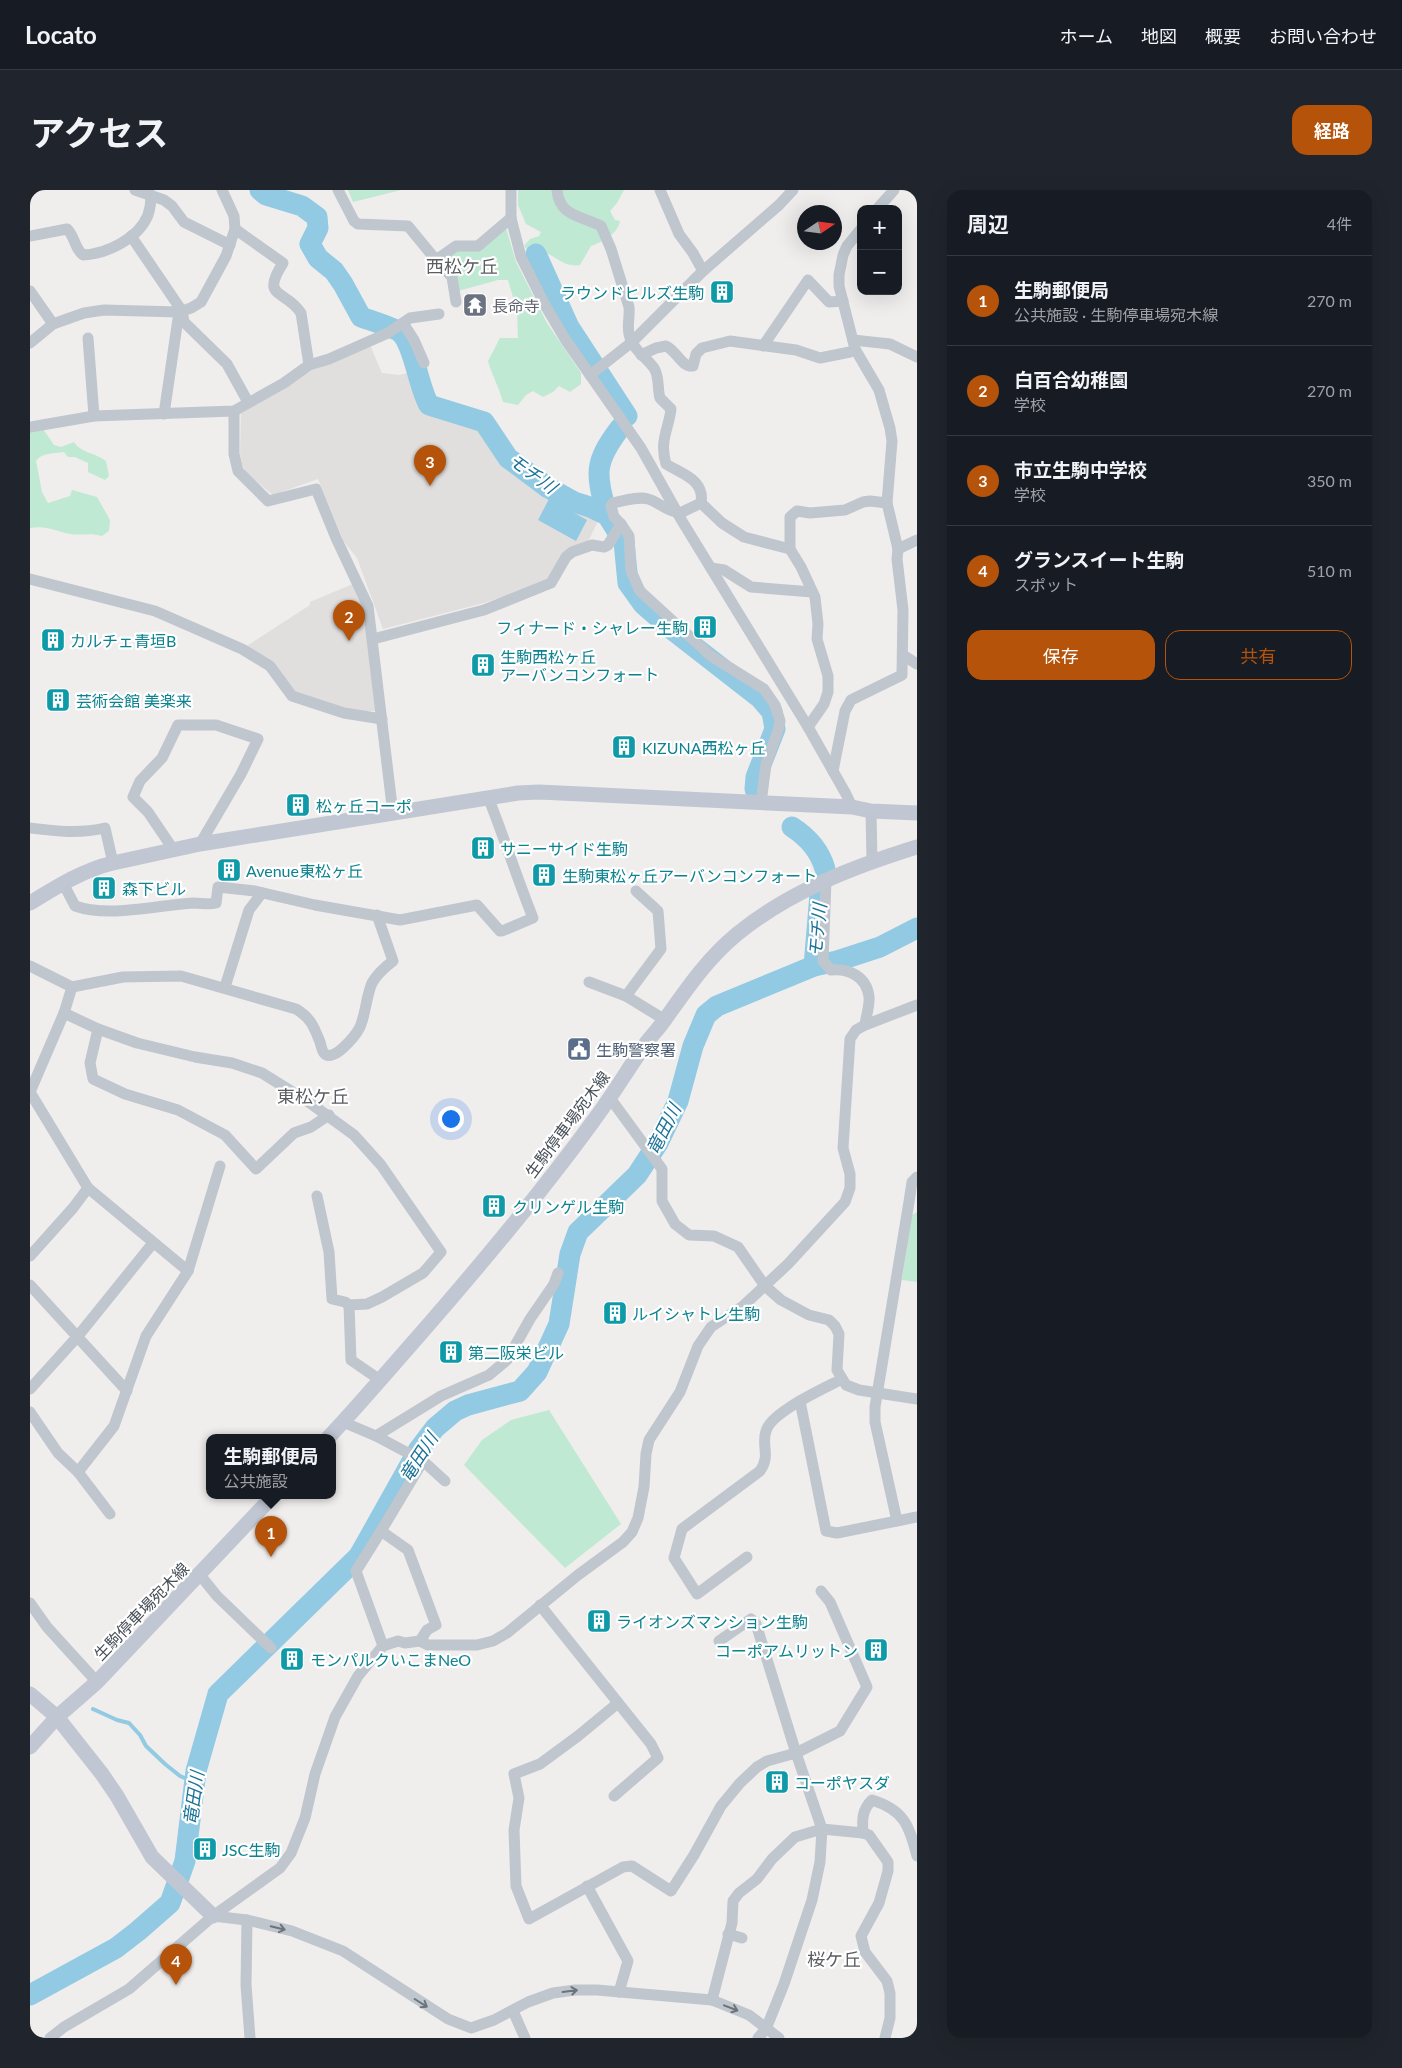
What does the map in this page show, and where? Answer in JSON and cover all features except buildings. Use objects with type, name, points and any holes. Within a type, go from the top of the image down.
[{"type":"main road","points":[[30,903],[63,883],[102,865],[200,844],[488,797],[538,792],[852,806],[871,811],[917,813]]},
{"type":"main road","name":"生駒停車場宛木線","points":[[332,1434],[492,1250],[610,1098],[648,1041],[711,957],[777,904],[826,880],[872,861],[917,847]]},
{"type":"main road","name":"生駒停車場宛木線","points":[[30,1747],[57,1717],[97,1682],[200,1575],[269,1499]]},
{"type":"main road","points":[[30,1694],[57,1717],[102,1774],[152,1857],[213,1916]]},
{"type":"street","points":[[135,190],[151,195],[172,206],[184,222],[230,245]]},
{"type":"street","points":[[30,343],[53,324],[84,313],[104,310],[180,312],[201,302],[230,245],[236,229],[234,216],[222,190]]},
{"type":"street","points":[[338,190],[354,221],[358,224],[408,226],[452,277],[456,302]]},
{"type":"street","points":[[511,190],[511,218],[521,257],[545,305],[594,371],[808,728],[852,806]]},
{"type":"street","points":[[557,190],[560,204],[568,212],[601,226],[611,249],[628,302],[630,316],[628,333],[641,355],[654,368],[659,381],[660,398],[671,409],[664,433],[666,464],[693,480],[701,494],[701,503],[722,523],[744,537],[790,549]]},
{"type":"street","points":[[660,190],[674,225],[703,272]]},
{"type":"street","points":[[594,371],[632,342],[703,272],[779,205],[793,190]]},
{"type":"street","points":[[881,205],[894,190]]},
{"type":"street","points":[[30,236],[66,229],[70,232],[78,251],[83,255],[99,252],[120,244],[142,225],[148,215],[151,195]]},
{"type":"street","points":[[436,260],[456,246],[478,246],[511,218]]},
{"type":"street","points":[[236,229],[284,263],[274,278],[273,285],[278,293],[298,308],[301,313],[309,365]]},
{"type":"street","points":[[857,234],[847,246],[843,255],[839,275],[842,301],[854,344],[879,390],[890,428],[892,441],[887,503],[898,549],[897,559],[903,610],[902,675]]},
{"type":"street","points":[[131,236],[180,312],[184,322],[227,364],[248,402]]},
{"type":"street","points":[[763,346],[808,280],[829,302],[842,301]]},
{"type":"street","points":[[30,291],[53,324]]},
{"type":"street","points":[[164,414],[180,312]]},
{"type":"street","points":[[30,427],[94,416],[234,411],[284,384],[309,365],[329,359],[388,333],[410,318],[439,314]]},
{"type":"street","points":[[402,324],[414,340],[424,363]]},
{"type":"street","points":[[88,338],[94,416]]},
{"type":"street","points":[[641,355],[656,348],[666,346],[676,353],[685,365],[691,367],[694,364],[696,354],[704,347],[730,341],[796,350],[820,358],[850,352],[854,344]]},
{"type":"street","points":[[854,344],[890,344],[917,357]]},
{"type":"street","points":[[234,411],[234,454],[238,471],[268,501],[316,489],[336,538],[368,606],[393,814]]},
{"type":"street","points":[[701,503],[678,513],[670,511],[648,499],[641,498],[613,503],[611,506],[618,528],[629,536],[631,572],[640,591],[711,656],[764,689],[774,705],[780,721],[766,764],[761,803]]},
{"type":"street","points":[[808,728],[824,704],[828,692],[828,682],[826,667],[817,639],[818,624],[815,597],[790,549],[790,517],[797,511],[810,513],[845,510],[870,501],[887,503]]},
{"type":"street","points":[[373,638],[484,610],[551,583],[555,579],[564,559],[572,552],[592,546],[608,545],[618,528]]},
{"type":"street","points":[[898,549],[917,540]]},
{"type":"street","points":[[711,568],[724,570],[751,587],[812,592]]},
{"type":"street","points":[[30,579],[155,611],[242,649],[270,666],[292,696],[344,713],[382,719]]},
{"type":"street","points":[[903,655],[917,664]]},
{"type":"street","points":[[832,771],[845,711],[851,700],[902,675],[917,671]]},
{"type":"street","points":[[173,849],[148,812],[133,797],[140,781],[162,758],[178,725],[216,725],[258,739],[242,774],[200,844]]},
{"type":"street","points":[[63,883],[75,906],[83,909],[131,910],[194,903],[212,904],[216,903],[218,887],[255,891],[262,894],[400,920],[477,905],[500,931],[532,920],[488,797]]},
{"type":"street","points":[[871,811],[872,861]]},
{"type":"street","points":[[30,828],[66,832],[89,832],[105,828],[113,863]]},
{"type":"street","points":[[826,880],[823,961],[831,970],[842,969],[849,971],[859,977],[863,983],[870,998],[864,1025]]},
{"type":"street","points":[[626,996],[660,949],[658,911],[636,891]]},
{"type":"street","points":[[225,987],[249,910],[262,894]]},
{"type":"street","points":[[30,966],[72,987],[123,976],[181,976],[225,987],[296,1009],[306,1015],[313,1023],[324,1053],[329,1056],[334,1055],[351,1040],[360,1027],[373,981],[393,961],[377,915]]},
{"type":"street","points":[[589,982],[626,996],[664,1020]]},
{"type":"street","points":[[72,987],[64,1013],[30,1092],[88,1188],[153,1244],[188,1271]]},
{"type":"street","points":[[50,2038],[64,2027],[129,1989],[213,1916],[280,1868],[291,1853],[306,1818],[315,1774],[334,1716],[358,1676],[384,1646],[398,1641],[405,1643],[420,1641],[428,1645],[477,1645],[493,1641],[507,1633],[632,1532],[638,1518],[644,1487],[648,1440],[680,1392],[698,1346],[712,1327],[743,1306],[798,1254],[845,1202],[850,1188],[850,1174],[843,1148],[850,1039],[856,1030],[864,1025],[917,1005]]},
{"type":"street","points":[[64,1013],[98,1029],[137,1043],[195,1057],[232,1063],[262,1073],[329,1115],[354,1135],[380,1165],[441,1252],[423,1273],[367,1304],[349,1305],[332,1299],[329,1252],[317,1196]]},
{"type":"street","points":[[98,1029],[90,1062],[94,1080],[125,1094],[178,1110],[225,1135],[256,1168],[294,1133],[311,1127],[329,1115]]},
{"type":"street","points":[[610,1098],[662,1169],[662,1201],[675,1224],[689,1235],[714,1236],[738,1247],[765,1286],[790,1306],[809,1315],[829,1320],[839,1334],[837,1370],[846,1385],[851,1388],[917,1399]]},
{"type":"street","points":[[224,1151],[228,1140]]},
{"type":"street","points":[[78,1472],[114,1426],[146,1336],[188,1271],[220,1166]]},
{"type":"street","points":[[897,1521],[875,1422],[877,1392],[913,1203],[912,1182],[917,1177]]},
{"type":"street","points":[[30,1256],[73,1208],[88,1188]]},
{"type":"street","points":[[30,1389],[78,1336],[153,1244]]},
{"type":"street","points":[[376,1436],[441,1396],[489,1375],[507,1360],[530,1319],[554,1284],[558,1273]]},
{"type":"street","points":[[30,1285],[127,1392]]},
{"type":"street","points":[[349,1305],[351,1360],[380,1380]]},
{"type":"street","points":[[747,1558],[696,1594],[674,1558],[682,1529],[760,1471],[766,1463],[766,1430],[772,1422],[800,1401],[842,1379]]},
{"type":"street","points":[[800,1401],[826,1531],[837,1533],[917,1517]]},
{"type":"street","points":[[30,1412],[58,1453],[78,1472],[110,1514]]},
{"type":"street","points":[[343,1422],[376,1436],[421,1460],[445,1481]]},
{"type":"street","points":[[384,1646],[356,1571],[421,1460]]},
{"type":"street","points":[[381,1531],[408,1550],[436,1625],[427,1630],[420,1641]]},
{"type":"street","points":[[200,1575],[218,1596],[270,1648]]},
{"type":"street","points":[[618,1703],[540,1764],[514,1774],[519,1798],[514,1830],[516,1886],[529,1920],[623,1867],[632,1866],[671,1891],[694,1856],[721,1806],[756,1767],[767,1761],[796,1753],[840,1731],[867,1687],[830,1602],[821,1591]]},
{"type":"street","points":[[30,1603],[97,1682]]},
{"type":"street","points":[[540,1605],[651,1744],[658,1758],[614,1796]]},
{"type":"street","points":[[720,1641],[751,1619],[756,1624],[822,1829],[820,1862],[812,1900],[784,1984],[766,2029],[758,2038]]},
{"type":"street","points":[[863,1833],[864,1807],[872,1800],[888,1805],[906,1822],[917,1856]]},
{"type":"street","points":[[712,2000],[732,1923],[733,1901],[739,1893],[757,1879],[772,1859],[795,1837],[822,1829],[863,1833],[870,1835],[888,1862],[888,1872],[879,1902],[861,1936],[865,1952],[887,1981],[890,1993],[890,2018],[885,2038]]},
{"type":"street","points":[[587,1886],[628,1961],[619,1992]]},
{"type":"street","points":[[213,1916],[247,1920],[292,1931],[343,1951],[448,2019],[471,2028],[494,2020],[528,2002],[553,1993],[575,1990],[712,2000],[749,2015],[779,2038]]},
{"type":"street","points":[[247,1920],[246,1986],[250,2038]]},
{"type":"street","points":[[728,1934],[742,1938]]},
{"type":"street","points":[[513,2011],[525,2038]]},
{"type":"shaded area","points":[[370,345],[382,373],[399,375],[412,372],[424,404],[429,409],[479,423],[508,463],[549,493],[599,519],[587,544],[548,581],[484,603],[383,629],[357,558],[344,542],[318,479],[273,495],[247,474],[240,454],[241,411],[303,374]]},
{"type":"shaded area","points":[[353,584],[361,598],[372,656],[377,711],[349,711],[295,694],[245,647],[310,605],[310,602]]},
{"type":"green space","points":[[348,190],[401,190],[353,202]]},
{"type":"green space","points":[[518,190],[624,190],[610,211],[615,220],[620,221],[619,226],[609,237],[591,246],[580,265],[566,264],[545,253],[531,254],[524,246],[530,239],[539,236],[541,232],[526,224],[518,205]]},
{"type":"green space","points":[[506,228],[516,262],[547,323],[581,373],[581,384],[570,392],[559,386],[553,392],[543,397],[533,391],[526,395],[518,405],[503,402],[488,361],[500,338],[518,338],[517,311],[508,280],[498,280],[458,291],[442,260]]},
{"type":"green space","points":[[43,429],[54,445],[61,447],[74,442],[85,451],[106,461],[109,476],[105,480],[88,472],[88,463],[75,457],[68,457],[64,452],[45,455],[36,461],[42,492],[48,503],[70,496],[72,490],[97,497],[110,520],[109,531],[102,536],[70,534],[41,527],[30,528],[30,432]]},
{"type":"green space","points":[[917,1212],[917,1282],[902,1280],[912,1215]]},
{"type":"green space","points":[[549,1410],[621,1524],[565,1568],[464,1465],[482,1440],[511,1420]]},
{"type":"water","points":[[549,499],[587,520],[576,541],[538,520]]},
{"type":"waterway","name":"モチ川","points":[[260,190],[266,195],[302,206],[317,217],[318,228],[310,244],[318,258],[334,271],[361,317],[401,333],[413,356],[429,405],[484,422],[508,458],[547,487],[574,502],[607,515],[624,542],[628,583],[643,604],[674,631],[760,698],[772,712],[775,729],[756,777],[755,789]]},
{"type":"waterway","points":[[536,254],[569,327],[627,416]]},
{"type":"waterway","points":[[607,515],[599,479],[599,469],[605,451],[620,428]]},
{"type":"waterway","name":"モチ川","points":[[792,827],[813,845],[825,869]]},
{"type":"waterway","name":"モチ川","points":[[814,966],[820,894]]},
{"type":"waterway","name":"竜田川","points":[[30,1995],[116,1948],[170,1903],[185,1861],[196,1771],[218,1694],[359,1556],[419,1449],[435,1428],[455,1411],[468,1405],[520,1391],[537,1372],[559,1324],[570,1254],[578,1232],[637,1175],[658,1143],[678,1101],[693,1046],[706,1015],[717,1006],[814,966],[837,961],[880,947],[917,928]]},
{"type":"waterway","points":[[93,1709],[117,1720],[129,1723],[140,1735],[146,1746],[165,1764],[180,1776],[194,1782]]},
{"type":"place","name":"ラウンドヒルズ生駒","points":[[722,292]]},
{"type":"place","name":"長命寺","points":[[475,305]]},
{"type":"place","name":"市立生駒中学校","points":[[430,486]]},
{"type":"place","name":"フィナード・シャレー生駒","points":[[705,627]]},
{"type":"place","name":"カルチェ青垣B","points":[[53,640]]},
{"type":"place","name":"白百合幼稚園","points":[[349,641]]},
{"type":"place","name":"生駒西松ヶ丘 アーバンコンフォート","points":[[483,665]]},
{"type":"place","name":"芸術会館 美楽来","points":[[58,700]]},
{"type":"place","name":"KIZUNA西松ヶ丘","points":[[624,747]]},
{"type":"place","name":"松ヶ丘コーポ","points":[[298,805]]},
{"type":"place","name":"サニーサイド生駒","points":[[483,848]]},
{"type":"place","name":"Avenue東松ヶ丘","points":[[229,870]]},
{"type":"place","name":"生駒東松ヶ丘アーバンコンフォート","points":[[544,875]]},
{"type":"place","name":"森下ビル","points":[[104,888]]},
{"type":"place","name":"生駒警察署","points":[[579,1049]]},
{"type":"place","name":"クリンゲル生駒","points":[[494,1206]]},
{"type":"place","name":"ルイシャトレ生駒","points":[[615,1313]]},
{"type":"place","name":"第二阪栄ビル","points":[[451,1352]]},
{"type":"place","name":"生駒郵便局","points":[[271,1557]]},
{"type":"place","name":"ライオンズマンション生駒","points":[[599,1621]]},
{"type":"place","name":"コーポアムリットン","points":[[876,1650]]},
{"type":"place","name":"モンパルクいこまNeO","points":[[292,1659]]},
{"type":"place","name":"コーポヤスダ","points":[[777,1782]]},
{"type":"place","name":"JSC生駒","points":[[205,1849]]},
{"type":"place","name":"グランスイート生駒","points":[[176,1985]]},
{"type":"district","name":"西松ケ丘","points":[[462,266]]},
{"type":"district","name":"東松ケ丘","points":[[313,1096]]},
{"type":"district","name":"桜ケ丘","points":[[834,1959]]}]
